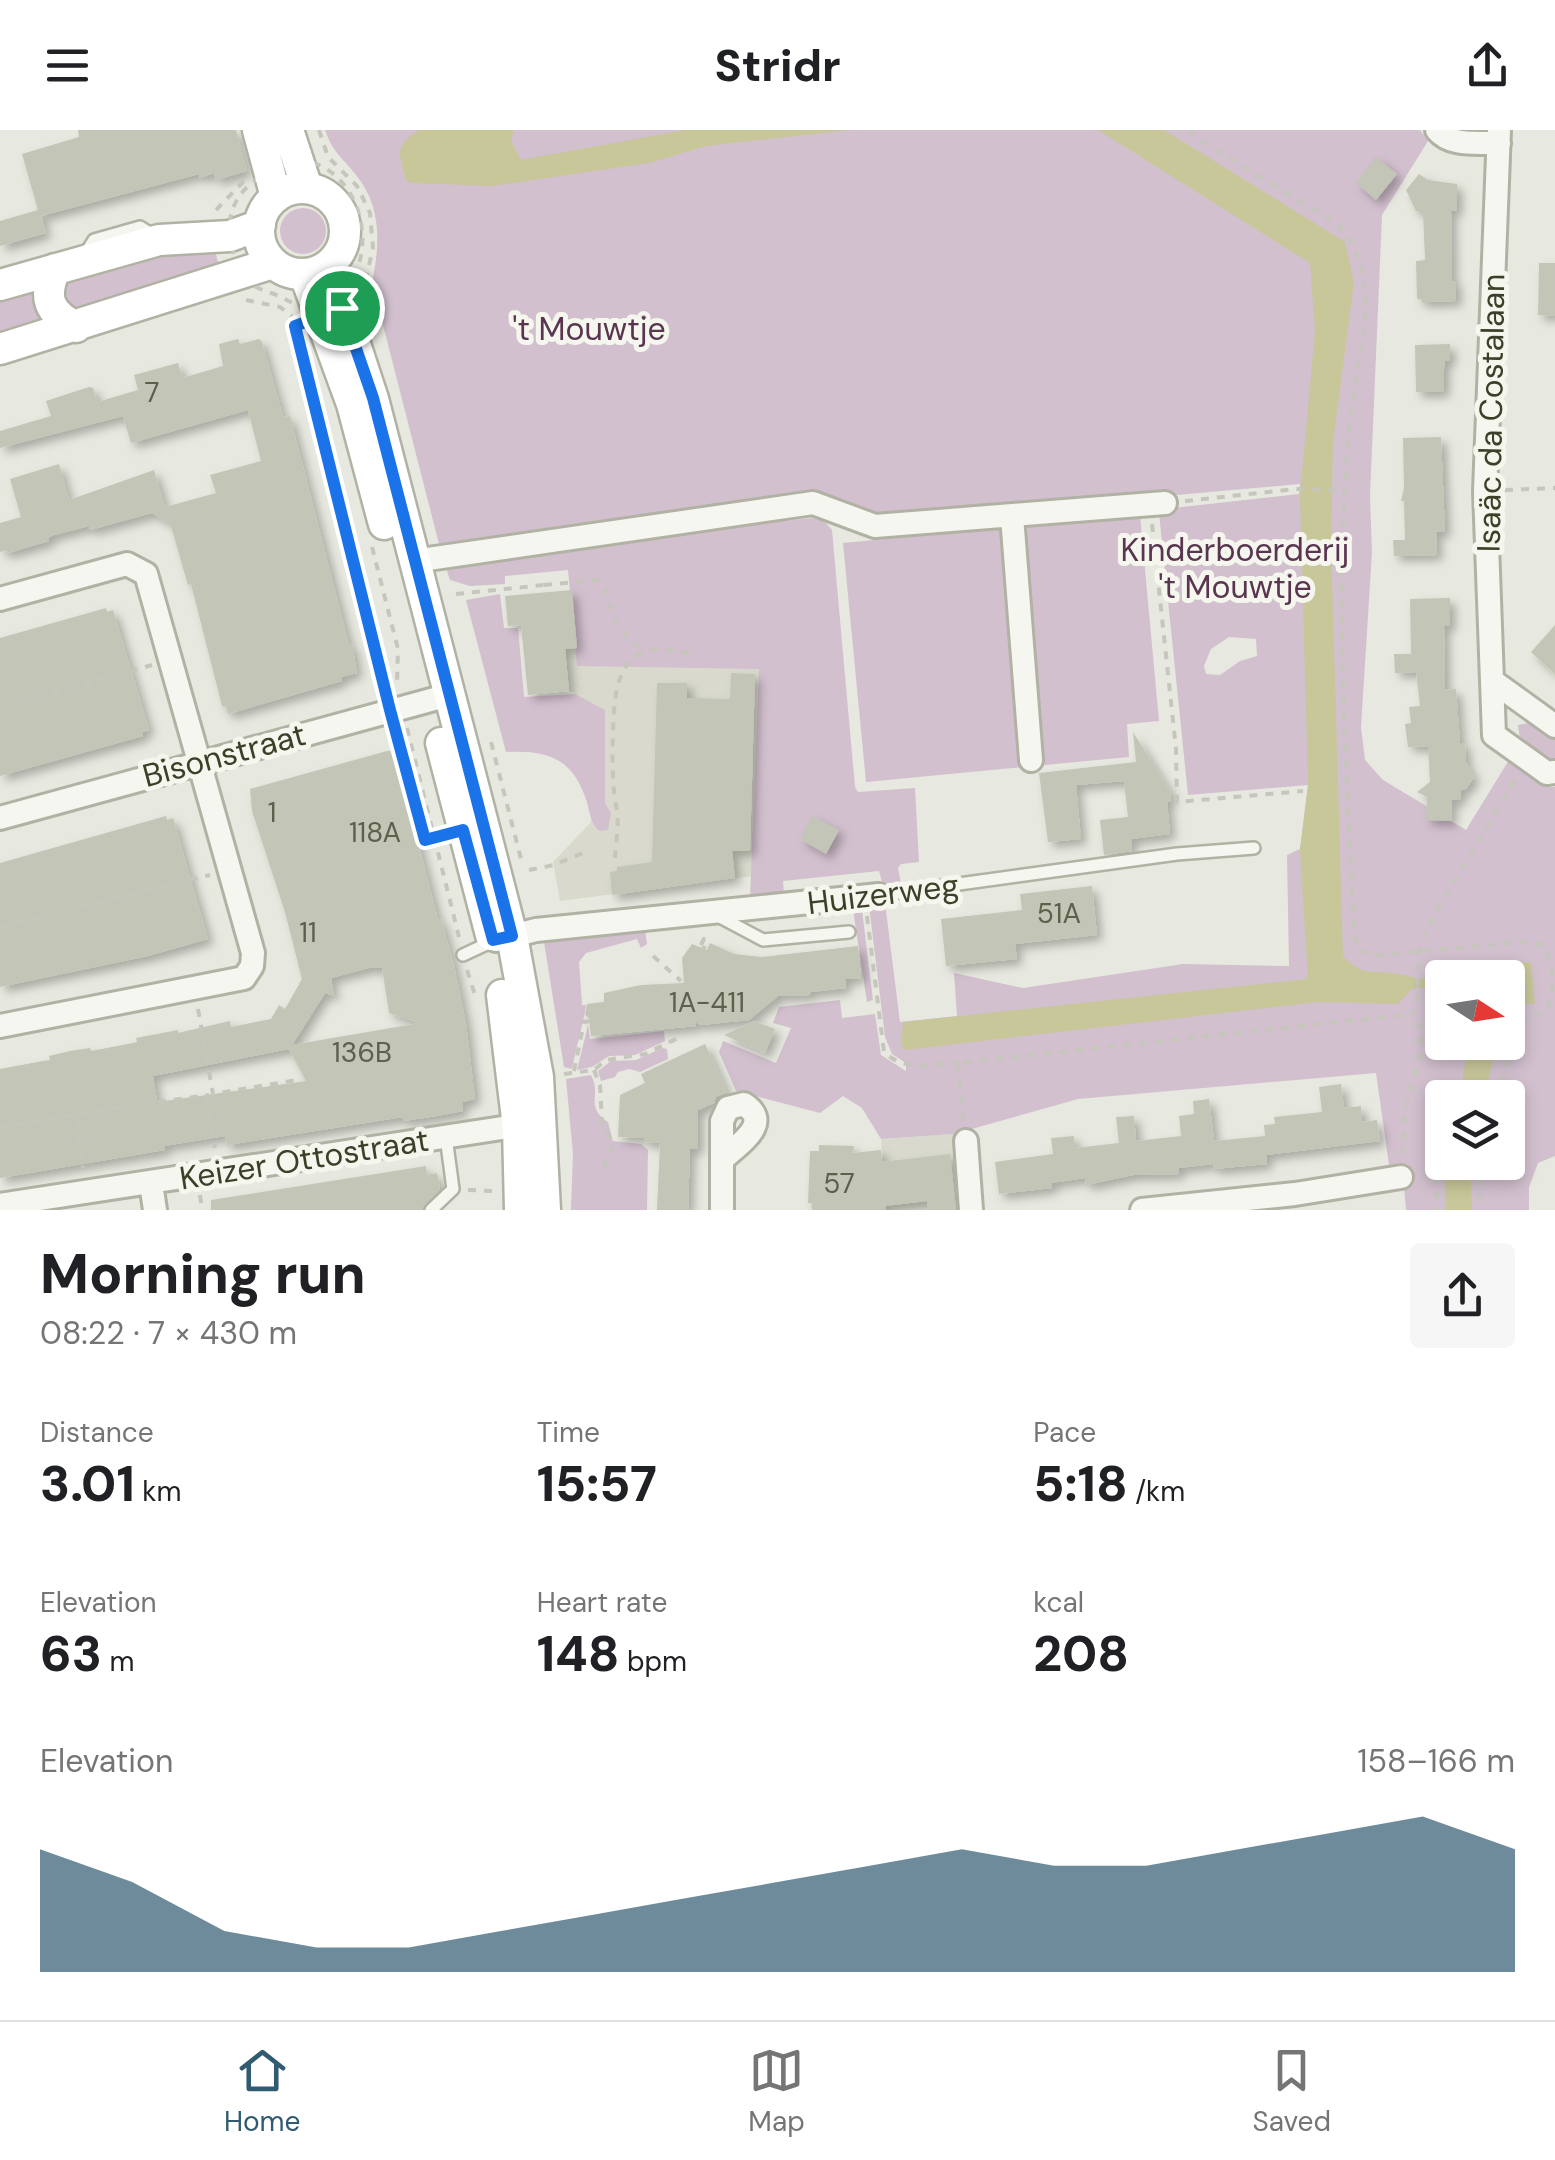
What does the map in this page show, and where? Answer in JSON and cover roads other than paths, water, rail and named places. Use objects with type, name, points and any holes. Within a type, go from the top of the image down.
[{"type":"main road","points":[[258,130],[276,197]]},
{"type":"main road","points":[[288,130],[322,194],[336,204],[344,219],[345,236],[329,271],[352,404],[440,698],[538,1077],[531,1134],[511,1201]]},
{"type":"main road","points":[[313,177],[276,197],[265,210],[260,225],[262,246],[273,263],[287,272],[329,271]]},
{"type":"main road","points":[[0,285],[159,240],[230,236],[260,225]]},
{"type":"main road","points":[[0,350],[273,263]]},
{"type":"main road","points":[[67,265],[48,286],[50,304],[60,319],[76,328]]},
{"type":"main road","points":[[329,271],[373,398],[414,561],[440,698]]},
{"type":"main road","points":[[502,938],[510,1036],[544,1210]]},
{"type":"street","name":"Isaäc da Costalaan","points":[[1437,130],[1443,138],[1459,142],[1499,136],[1485,491],[1494,735],[1547,773],[1555,772]]},
{"type":"street","points":[[414,561],[813,503],[876,526],[1158,504]]},
{"type":"street","points":[[1012,516],[1030,760]]},
{"type":"street","points":[[0,600],[127,564],[146,574],[253,953],[252,966],[244,978],[0,1026]]},
{"type":"street","points":[[1494,682],[1555,726]]},
{"type":"street","name":"Bisonstraat","points":[[0,818],[440,698]]},
{"type":"street","name":"Huizerweg","points":[[502,938],[536,930],[872,896]]},
{"type":"street","name":"Keizer Ottostraat","points":[[0,1205],[446,1137],[531,1134]]},
{"type":"street","points":[[966,1141],[971,1210]]},
{"type":"street","points":[[722,1210],[723,1158]]},
{"type":"street","points":[[1142,1210],[1295,1202],[1401,1177]]},
{"type":"street","points":[[151,1183],[155,1210]]},
{"type":"lane","name":"Huizerweg","points":[[872,896],[1177,854],[1254,848]]},
{"type":"lane","points":[[712,913],[763,940],[849,932]]},
{"type":"lane","points":[[463,955],[502,938]]},
{"type":"lane","points":[[431,1210],[453,1189],[446,1137]]},
{"type":"park label","name":"'t Mouwtje","points":[[589,329]]},
{"type":"park label","name":"Kinderboerderij 't Mouwtje","points":[[1235,568]]}]
